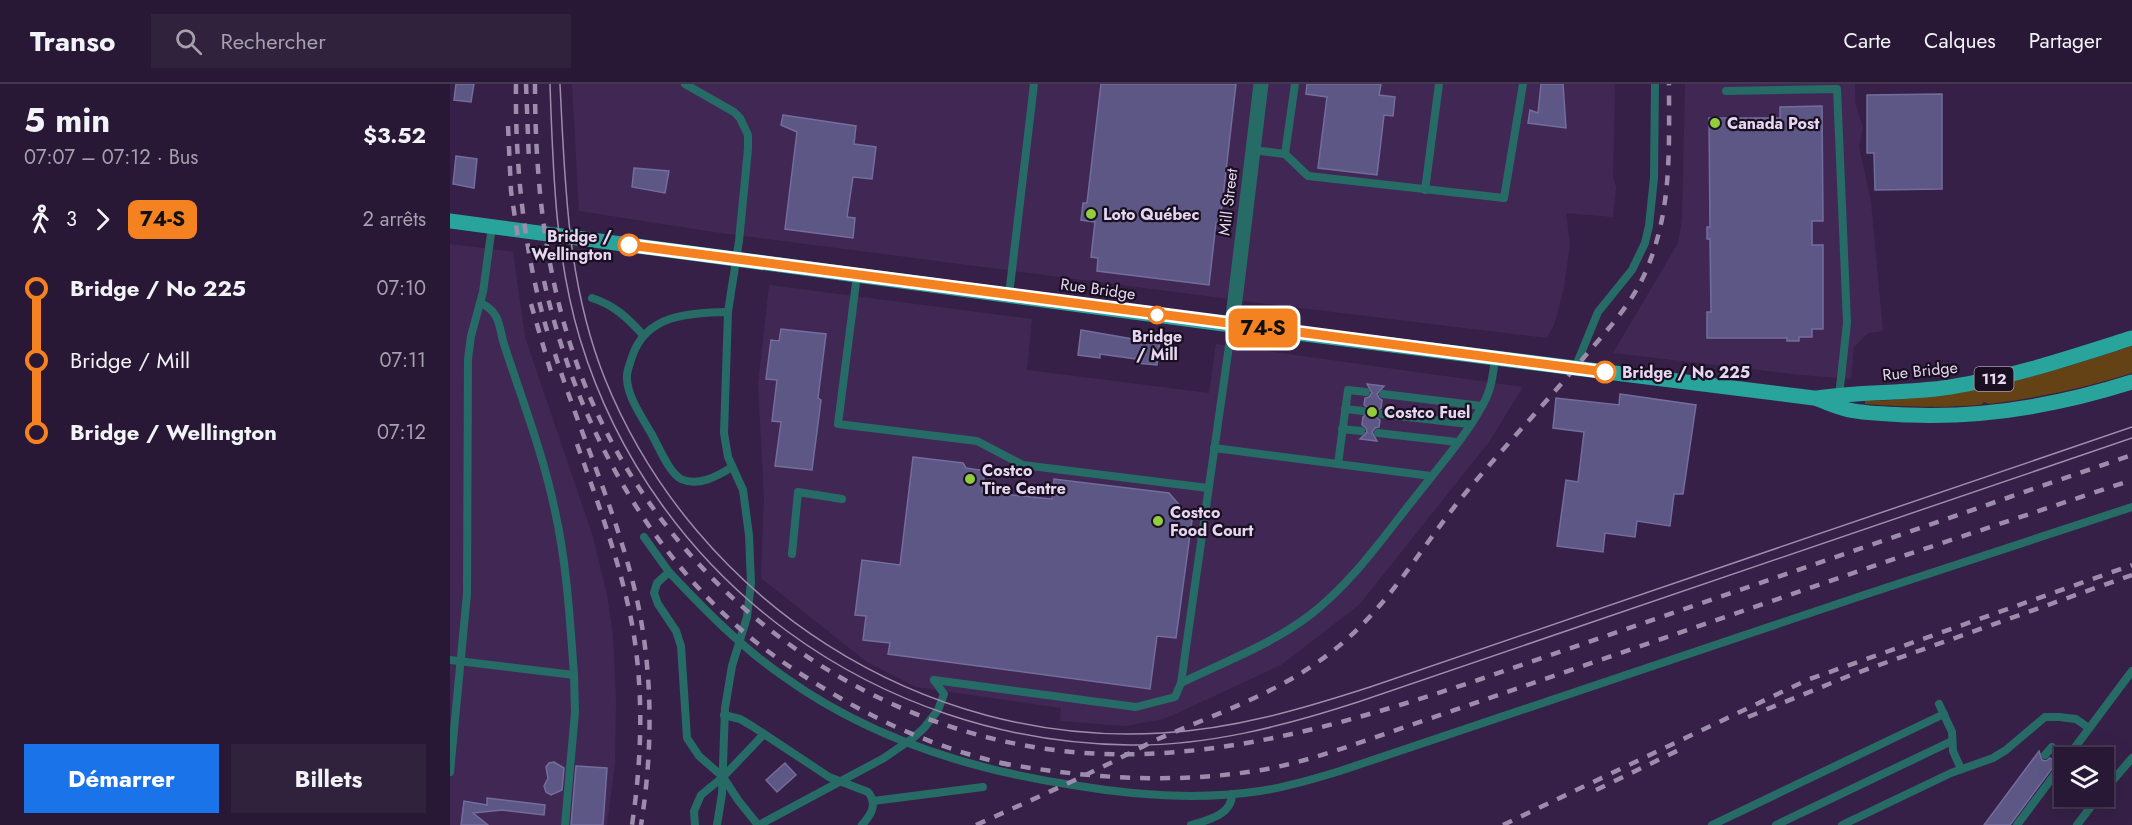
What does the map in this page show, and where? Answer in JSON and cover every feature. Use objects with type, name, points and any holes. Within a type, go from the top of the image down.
[{"type":"main road","name":"Rue Bridge","points":[[450,221],[1232,325],[1838,400],[1989,380],[2038,368],[2132,338]]},
{"type":"main road","name":"Rue Bridge","points":[[1838,400],[1858,411],[1939,415],[1986,413],[2050,404],[2132,382]]},
{"type":"street","name":"Mill Street","points":[[1232,325],[1261,84]]},
{"type":"lane","points":[[685,84],[734,112],[740,118],[748,135],[737,259],[728,312],[724,433],[728,457],[743,490],[749,535],[751,583],[747,617],[732,666],[724,715],[722,794],[717,825]]},
{"type":"lane","points":[[1010,295],[1034,84]]},
{"type":"lane","points":[[1285,154],[1295,84]]},
{"type":"lane","points":[[1425,190],[1439,84]]},
{"type":"lane","points":[[1253,150],[1285,154],[1308,176],[1504,198],[1523,84]]},
{"type":"lane","points":[[1575,368],[1598,312],[1632,270],[1645,243],[1654,178],[1655,84]]},
{"type":"lane","points":[[1726,91],[1824,87],[1837,89],[1847,323],[1838,400]]},
{"type":"lane","points":[[450,772],[468,594],[468,359],[471,336],[480,303],[492,226]]},
{"type":"lane","points":[[857,275],[838,424],[977,441],[1023,465],[1208,488]]},
{"type":"lane","points":[[592,298],[615,307],[643,335]]},
{"type":"lane","points":[[480,303],[491,308],[498,318],[502,340],[550,488],[561,545],[571,633],[575,712],[565,825]]},
{"type":"lane","points":[[728,312],[691,315],[655,325],[643,335],[634,350],[627,371],[628,388],[632,399],[675,475],[688,481],[698,482],[723,473],[732,467]]},
{"type":"lane","points":[[669,572],[657,583],[654,593],[658,604],[676,631],[681,646],[687,738],[699,756],[723,777],[759,825],[884,758],[924,728],[938,710],[944,694],[934,680],[1136,707],[1175,697],[1180,683],[1232,325]]},
{"type":"lane","points":[[1180,683],[1262,645],[1311,614],[1347,581],[1431,476],[1482,406],[1491,381],[1495,358]]},
{"type":"lane","points":[[1338,464],[1348,390],[1366,392]]},
{"type":"lane","points":[[1383,394],[1482,406]]},
{"type":"lane","points":[[1345,409],[1363,411]]},
{"type":"lane","points":[[1381,414],[1469,424]]},
{"type":"lane","points":[[1342,429],[1361,431]]},
{"type":"lane","points":[[1378,433],[1457,442]]},
{"type":"lane","points":[[1214,448],[1431,476]]},
{"type":"lane","points":[[792,554],[798,492],[842,499]]},
{"type":"lane","points":[[644,537],[669,572],[721,624],[783,676],[818,699],[885,733],[964,762],[1075,786],[1158,795],[1232,794],[1275,789],[1340,771],[1859,596],[2132,507]]},
{"type":"lane","points":[[450,660],[574,675]]},
{"type":"lane","points":[[2075,747],[2132,671]]},
{"type":"lane","points":[[1939,704],[1952,732],[1953,751],[1961,769]]},
{"type":"lane","points":[[1712,825],[1944,714]]},
{"type":"lane","points":[[724,715],[740,719],[828,777],[868,792],[873,801],[872,812],[862,825]]},
{"type":"lane","points":[[1842,825],[1961,769],[2000,754],[2045,717],[2070,718],[2089,728]]},
{"type":"lane","points":[[695,825],[694,811],[697,802],[708,788],[723,777],[764,734]]},
{"type":"lane","points":[[1776,825],[1952,741]]},
{"type":"lane","points":[[2045,755],[2052,747]]},
{"type":"lane","points":[[2114,779],[2132,758]]},
{"type":"lane","points":[[2017,825],[2054,775]]},
{"type":"lane","points":[[873,801],[983,787]]},
{"type":"lane","points":[[1191,825],[1224,812],[1232,799],[1232,794]]},
{"type":"lane","points":[[2077,825],[2091,807]]},
{"type":"shaded area","points":[[572,84],[1615,84],[1613,178],[1616,187],[1613,217],[1566,213],[1570,244],[1564,287],[1555,322],[1547,338],[1260,303],[714,232],[579,211]]},
{"type":"shaded area","points":[[1685,84],[1855,84],[1855,102],[1863,128],[1859,146],[1871,202],[1883,331],[1868,333],[1854,347],[1851,379],[1613,353],[1678,243],[1682,220]]},
{"type":"shaded area","points":[[450,244],[513,252],[525,337],[593,537],[607,594],[613,636],[616,700],[615,762],[607,825],[450,825]]},
{"type":"shaded area","points":[[769,285],[1032,319],[1027,370],[1209,393],[1216,344],[1523,387],[1489,442],[1359,605],[1281,665],[1159,720],[1125,726],[1060,721],[1061,708],[916,687],[867,662],[761,578],[764,497],[758,385]]},
{"type":"shaded area","points":[[2132,346],[2132,373],[2061,392],[2007,402],[1989,404],[1984,402],[1981,405],[1966,406],[1923,407],[1865,404],[1865,401],[1935,396],[2001,384]]},
{"type":"building","points":[[456,84],[474,84],[471,102],[454,100]]},
{"type":"building","points":[[1101,84],[1236,84],[1220,223],[1216,223],[1209,285],[1097,271],[1098,258],[1091,257],[1095,222],[1081,220],[1083,203],[1087,203]]},
{"type":"building","points":[[1307,84],[1381,84],[1379,95],[1395,97],[1393,116],[1384,115],[1377,175],[1318,168],[1327,97],[1306,94]]},
{"type":"building","points":[[1541,84],[1563,84],[1566,128],[1528,123],[1530,110],[1538,113]]},
{"type":"building","points":[[1942,94],[1942,189],[1875,190],[1874,153],[1867,153],[1867,95]]},
{"type":"building","points":[[1822,106],[1823,221],[1812,221],[1812,245],[1823,245],[1823,329],[1812,329],[1812,337],[1799,337],[1799,341],[1787,341],[1787,338],[1707,338],[1707,312],[1711,312],[1710,239],[1707,239],[1707,227],[1710,227],[1709,118],[1780,118],[1780,107]]},
{"type":"building","points":[[783,115],[856,126],[854,144],[876,147],[872,179],[853,177],[847,217],[855,218],[853,238],[785,229],[797,132],[781,125]]},
{"type":"building","points":[[456,156],[477,159],[474,188],[453,184]]},
{"type":"building","points":[[634,168],[669,171],[665,193],[632,187]]},
{"type":"building","points":[[781,329],[826,334],[812,470],[775,466],[781,422],[772,421],[777,380],[766,379],[771,340],[779,341]]},
{"type":"building","points":[[1081,330],[1139,340],[1139,337],[1160,340],[1157,365],[1136,363],[1136,359],[1100,354],[1100,358],[1078,355]]},
{"type":"building","name":"Costco Fuel","points":[[1367,384],[1384,386],[1377,394],[1382,400],[1381,408],[1375,413],[1380,420],[1379,427],[1372,432],[1377,441],[1360,439],[1367,432],[1362,425],[1363,417],[1369,412],[1364,405],[1365,398],[1372,393]]},
{"type":"building","points":[[1620,394],[1696,405],[1683,494],[1674,494],[1670,526],[1637,521],[1635,537],[1605,533],[1603,552],[1557,546],[1566,480],[1578,482],[1584,432],[1553,428],[1556,398],[1619,405]]},
{"type":"building","points":[[913,457],[963,463],[966,468],[985,471],[982,492],[1052,499],[1054,479],[1169,493],[1192,520],[1176,638],[1157,636],[1150,689],[888,654],[890,643],[863,640],[866,616],[855,615],[862,560],[900,565]]},
{"type":"building","points":[[2039,751],[2042,760],[2046,761],[2050,758],[2054,761],[2054,766],[2010,825],[1984,825]]},
{"type":"building","points":[[554,762],[564,768],[562,790],[551,795],[546,792],[544,786],[548,778],[546,767],[549,763]]},
{"type":"building","points":[[785,763],[796,775],[777,792],[766,780]]},
{"type":"building","points":[[576,766],[607,768],[603,825],[571,825]]},
{"type":"building","points":[[487,798],[545,805],[544,815],[502,810],[473,813],[488,825],[461,825],[464,801],[487,805]]},
{"type":"tram line","points":[[550,84],[552,148],[560,245],[580,339],[615,426],[662,505],[720,573],[788,632],[865,679],[948,714],[1037,737],[1130,745],[1159,744],[1217,738],[1302,719],[1358,702],[2132,438]]},
{"type":"tram line","points":[[560,84],[566,196],[575,270],[583,307],[592,343],[605,379],[645,459],[696,530],[758,593],[827,645],[904,686],[986,715],[1073,731],[1162,733],[1189,731],[1268,717],[1370,687],[2132,427]]},
{"type":"railway","points":[[516,84],[519,179],[527,241],[548,334]]},
{"type":"railway","points":[[526,84],[529,162]]},
{"type":"railway","points":[[535,84],[537,156],[544,227],[557,298],[567,333],[578,367],[614,446],[661,519],[718,584],[783,640],[855,686],[934,721],[1017,744],[1104,754],[1152,754],[1247,743],[1341,722],[1478,680],[2132,455]]},
{"type":"railway","points":[[976,825],[1297,676],[1340,645],[1381,604],[1468,490],[1621,313],[1643,278],[1656,244],[1665,199],[1669,154],[1669,84]]},
{"type":"railway","points":[[508,126],[511,191],[519,245]]},
{"type":"railway","points":[[544,281],[572,377],[591,424],[640,512],[669,553],[702,592],[760,645],[794,670],[851,704],[940,745],[1010,765]]},
{"type":"railway","points":[[531,304],[552,376]]},
{"type":"railway","points":[[555,354],[615,522],[639,609],[648,671],[649,702],[648,764],[641,825]]},
{"type":"railway","points":[[577,444],[615,555],[636,649],[640,699],[640,749],[632,825]]},
{"type":"railway","points":[[1001,763],[1068,773],[1136,778],[1205,777],[1294,763],[1356,744],[2132,480]]},
{"type":"railway","points":[[1503,825],[1807,680],[2132,565]]},
{"type":"railway","points":[[1748,717],[1851,675],[2132,575]]},
{"type":"railway","points":[[1596,790],[1683,748]]},
{"type":"bus line","name":"74-S","points":[[629,245],[1605,372]]},
{"type":"place","name":"Canada Post","points":[[1715,123]]},
{"type":"place","name":"Loto Québec","points":[[1091,214]]},
{"type":"place","name":"Bridge / Wellington","points":[[629,245]]},
{"type":"place","name":"Bridge / Mill","points":[[1157,315]]},
{"type":"place","name":"Bridge / No 225","points":[[1605,372]]},
{"type":"place","name":"Costco Fuel","points":[[1372,412]]},
{"type":"place","name":"Costco Tire Centre","points":[[970,479]]},
{"type":"place","name":"Costco Food Court","points":[[1158,521]]}]
